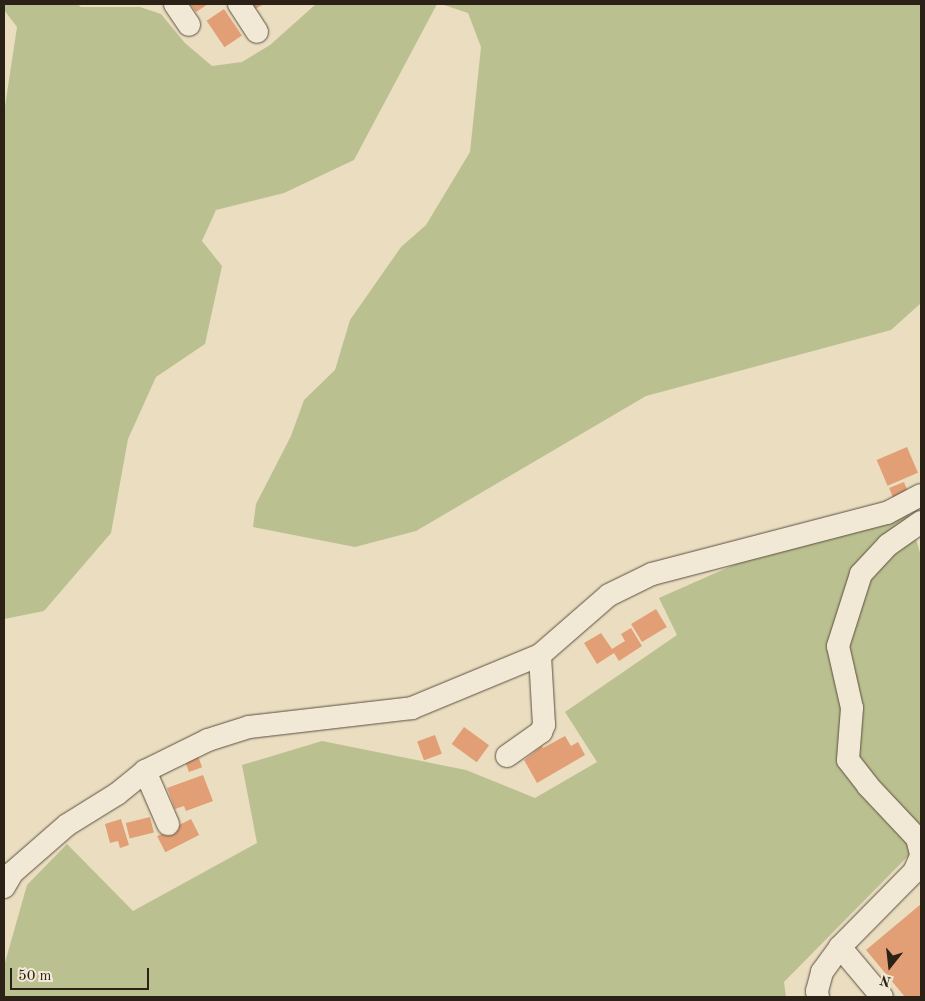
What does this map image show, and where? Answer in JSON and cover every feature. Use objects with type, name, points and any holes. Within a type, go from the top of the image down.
[{"type":"street","points":[[175,4],[189,25]]},
{"type":"street","points":[[239,4],[257,32]]},
{"type":"street","points":[[4,886],[12,873],[67,825],[117,794],[145,771],[208,740],[250,727],[412,708],[540,655],[609,595],[652,574],[887,513],[921,495]]},
{"type":"street","points":[[818,997],[817,991],[822,972],[840,946],[914,872],[921,855],[917,838],[868,786],[848,760],[852,708],[838,646],[861,574],[888,545],[921,522]]},
{"type":"street","points":[[507,756],[541,732],[544,725],[540,655]]},
{"type":"street","points":[[145,771],[168,824]]},
{"type":"street","points":[[840,946],[882,997]]},
{"type":"green space","points":[[4,4],[77,4],[81,7],[140,7],[161,14],[185,43],[212,66],[242,62],[270,45],[316,4],[437,4],[354,160],[284,193],[216,210],[202,241],[222,266],[205,344],[156,377],[128,439],[111,533],[44,611],[4,619],[4,113],[17,27],[4,10]]},
{"type":"green space","points":[[441,4],[921,4],[921,303],[891,330],[646,396],[416,531],[355,547],[253,527],[256,504],[291,436],[304,400],[335,370],[350,320],[401,247],[426,225],[470,152],[481,47],[468,13]]},
{"type":"green space","points":[[908,511],[921,556],[921,848],[917,847],[784,982],[786,997],[4,997],[4,966],[27,885],[67,844],[133,911],[257,843],[242,765],[322,741],[466,770],[535,798],[597,762],[565,712],[677,635],[659,598],[738,563],[876,527]]},
{"type":"building","points":[[190,4],[208,4],[196,12]]},
{"type":"building","points":[[249,4],[264,4],[253,10]]},
{"type":"building","points":[[224,9],[242,36],[224,47],[207,21]]},
{"type":"building","points":[[907,447],[918,473],[888,486],[877,460]]},
{"type":"building","points":[[904,482],[908,492],[893,498],[889,488]]},
{"type":"building","points":[[656,609],[667,627],[642,642],[631,624]]},
{"type":"building","points":[[631,628],[642,646],[619,661],[614,653],[597,664],[584,643],[601,633],[612,649],[625,641],[621,634]]},
{"type":"building","points":[[464,727],[489,745],[477,762],[452,744]]},
{"type":"building","points":[[435,735],[442,754],[424,760],[417,741]]},
{"type":"building","points":[[565,736],[571,746],[578,742],[585,755],[537,783],[524,760],[542,746],[543,748]]},
{"type":"building","points":[[198,756],[202,767],[189,772],[185,761]]},
{"type":"building","points":[[203,775],[213,801],[186,811],[184,806],[175,809],[167,788]]},
{"type":"building","points":[[150,817],[154,833],[130,839],[126,823]]},
{"type":"building","points":[[121,819],[129,845],[120,848],[118,841],[110,843],[105,824]]},
{"type":"building","points":[[191,819],[199,835],[165,852],[157,836]]},
{"type":"building","points":[[921,904],[921,997],[905,997],[866,950]]}]
